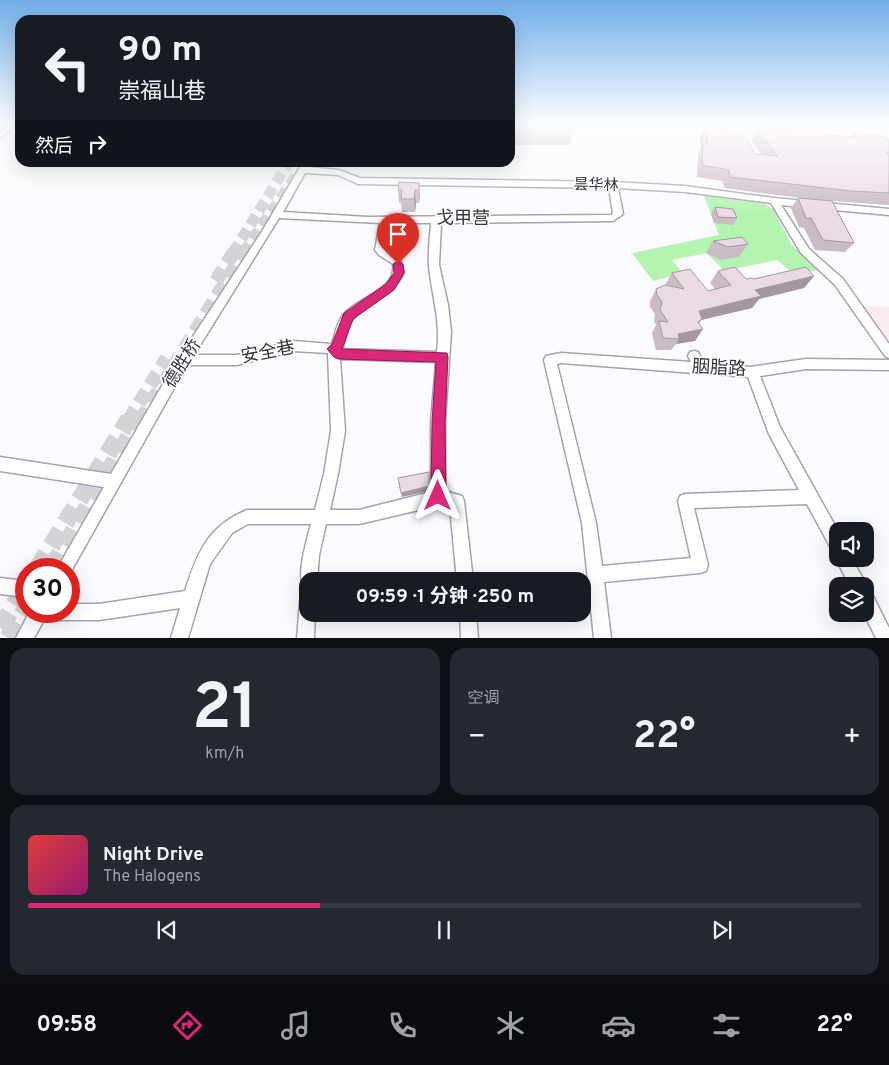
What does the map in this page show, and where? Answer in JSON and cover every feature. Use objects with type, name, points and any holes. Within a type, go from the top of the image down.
[{"type":"street","name":"德胜桥","points":[[71,558],[184,360],[277,215],[304,167]]},
{"type":"street","name":"昙华林","points":[[310,167],[348,174],[358,181],[685,189],[774,201],[889,212]]},
{"type":"street","name":"戈甲营","points":[[277,215],[386,220],[613,218],[618,214],[613,186]]},
{"type":"street","points":[[774,201],[805,251],[839,282],[889,353]]},
{"type":"street","points":[[436,219],[434,264],[445,332],[438,422],[438,496]]},
{"type":"street","points":[[310,572],[311,555],[331,474],[338,431],[336,370],[333,349],[337,347],[348,316],[390,287],[399,273],[398,264],[394,259],[383,254],[380,250],[386,220]]},
{"type":"street","name":"安全巷","points":[[184,360],[236,360],[292,346],[333,349],[338,354],[442,357]]},
{"type":"street","name":"胭脂路","points":[[596,575],[589,523],[550,360],[561,358],[752,372],[806,364],[889,365]]},
{"type":"street","points":[[752,372],[774,430],[829,531]]},
{"type":"street","points":[[0,464],[112,481]]},
{"type":"street","points":[[179,638],[203,560],[227,528],[247,517],[359,517],[423,502],[438,496],[458,501],[464,572]]},
{"type":"street","points":[[603,638],[596,575],[700,565],[685,501],[810,497]]},
{"type":"street","points":[[0,586],[15,588]]},
{"type":"street","points":[[80,612],[99,612],[191,598]]},
{"type":"street","points":[[874,616],[885,638]]},
{"type":"street","points":[[305,638],[306,622]]},
{"type":"street","points":[[469,622],[470,638]]},
{"type":"street","points":[[24,638],[33,623]]},
{"type":"shaded area","points":[[862,305],[889,307],[889,341]]},
{"type":"green space","points":[[704,196],[765,204],[773,209],[792,245],[819,271],[789,270],[777,260],[724,271],[707,253],[672,260],[683,273],[653,281],[632,253],[719,235]]},
{"type":"building","points":[[703,154],[755,154],[778,156],[776,154],[887,154],[889,156],[889,193],[851,191],[730,177],[729,170],[702,165]]},
{"type":"building","points":[[399,182],[419,183],[419,190],[415,190],[414,199],[401,199],[402,190],[398,190]]},
{"type":"building","points":[[798,198],[832,201],[854,243],[823,240],[811,218],[806,218]]},
{"type":"building","points":[[715,207],[733,209],[737,218],[718,217]]},
{"type":"building","points":[[742,237],[748,244],[728,247],[713,241]]},
{"type":"building","points":[[735,267],[746,279],[754,279],[806,267],[814,276],[755,290],[761,296],[699,311],[702,319],[698,322],[703,329],[678,334],[679,339],[663,338],[659,321],[668,322],[660,310],[662,302],[657,295],[656,289],[665,285],[684,289],[672,273],[690,269],[708,291],[731,285],[718,271]]},
{"type":"building","points":[[429,472],[429,486],[401,493],[398,478]]},
{"type":"tunnel","points":[[233,253],[286,167]]},
{"type":"tunnel","points":[[243,253],[299,171]]},
{"type":"tunnel","points":[[216,281],[234,252]]},
{"type":"tunnel","points":[[140,421],[244,252]]},
{"type":"tunnel","points":[[128,421],[167,358]]},
{"type":"tunnel","points":[[44,558],[129,419]]},
{"type":"tunnel","points":[[58,558],[140,419]]},
{"type":"tunnel","points":[[0,628],[15,604]]},
{"type":"tunnel","points":[[8,638],[17,623]]},
{"type":"route","points":[[398,264],[399,273],[390,287],[348,316],[337,347],[333,349],[338,354],[442,357],[438,422],[438,496]]}]
